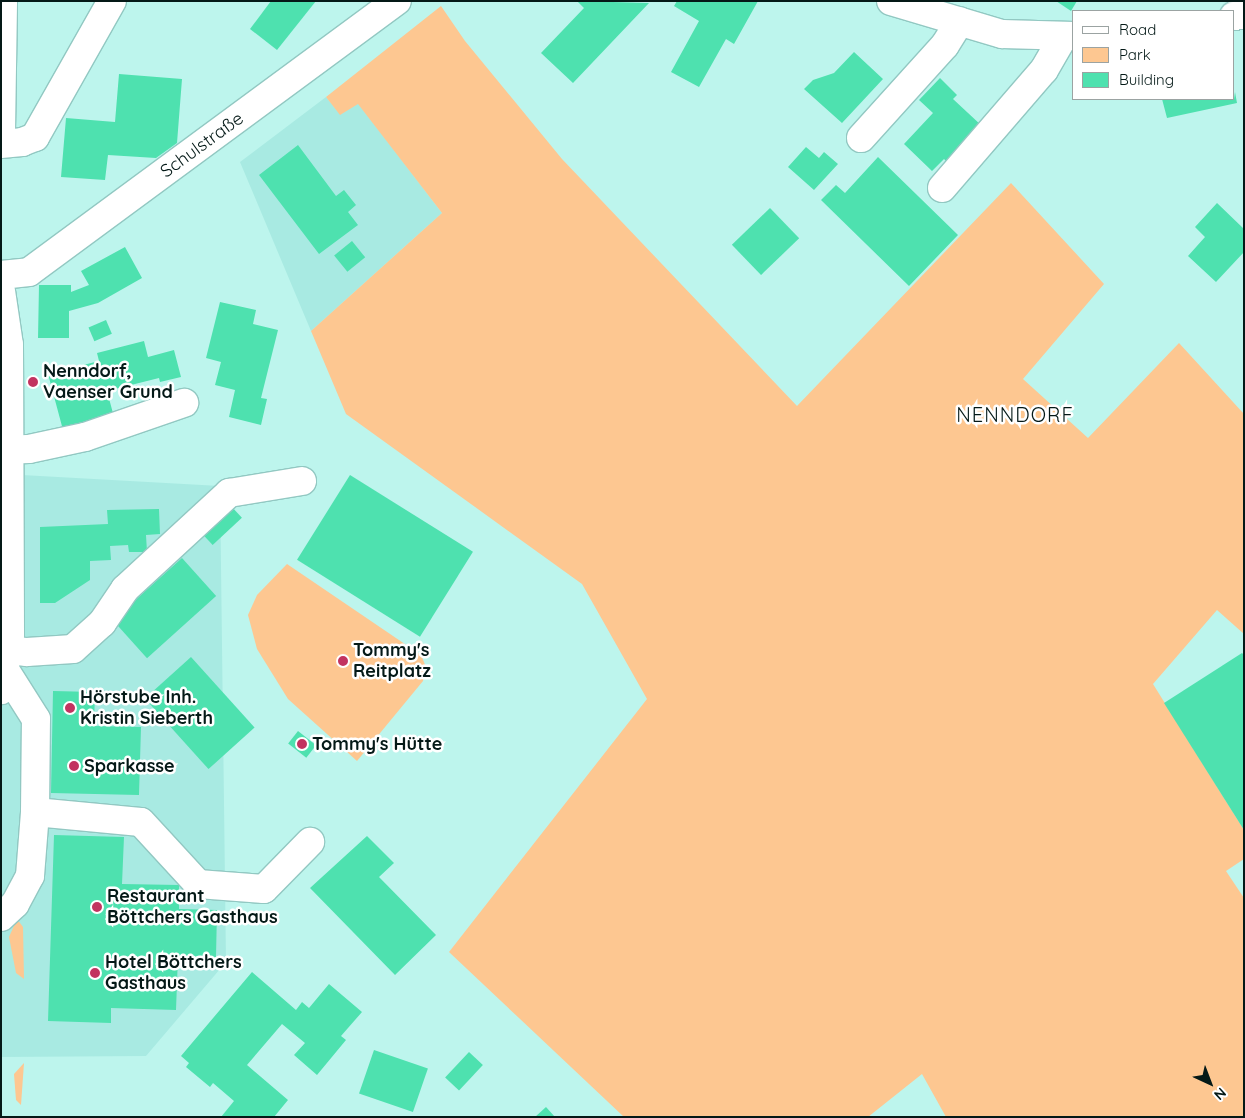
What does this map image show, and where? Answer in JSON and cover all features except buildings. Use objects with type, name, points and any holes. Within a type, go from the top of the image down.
[{"type":"street","points":[[1,131],[3,1]]},
{"type":"street","points":[[1,144],[22,142],[35,137],[112,1]]},
{"type":"street","name":"Schulstraße","points":[[1,275],[29,272],[397,1]]},
{"type":"street","points":[[891,1],[1002,34],[1069,36]]},
{"type":"street","points":[[861,138],[944,45],[960,21]]},
{"type":"street","points":[[942,188],[1044,70],[1069,36]]},
{"type":"street","points":[[1,291],[9,345],[5,450],[4,665],[36,719],[35,812],[30,876],[15,904],[1,917]]},
{"type":"street","points":[[5,450],[29,449],[85,437],[184,403]]},
{"type":"street","points":[[4,665],[27,652],[73,649],[102,623],[125,589],[229,493],[302,481]]},
{"type":"street","points":[[35,812],[141,822],[198,884],[264,889],[310,842]]},
{"type":"shaded area","points":[[326,97],[340,114],[358,103],[442,213],[311,331],[240,162]]},
{"type":"shaded area","points":[[1,328],[4,474],[220,486],[226,962],[146,1056],[1,1057]]},
{"type":"green space","points":[[441,6],[465,41],[562,159],[797,406],[1011,183],[1104,284],[1023,379],[1088,438],[1179,343],[1244,414],[1244,634],[1217,610],[1153,684],[1244,830],[1244,859],[1226,871],[1244,898],[1244,1117],[946,1117],[922,1074],[868,1117],[624,1117],[449,952],[647,699],[582,584],[346,414],[311,331],[442,213],[358,104],[340,115],[326,97]]},
{"type":"green space","name":"Tommy's Reitplatz","points":[[287,564],[421,655],[426,667],[423,681],[357,761],[288,699],[257,649],[248,615],[257,595]]},
{"type":"green space","points":[[17,919],[23,927],[24,979],[16,973],[9,937]]},
{"type":"green space","points":[[24,1063],[21,1105],[16,1100],[14,1074]]},
{"type":"place","name":"Nenndorf, Vaenser Grund","points":[[33,382]]},
{"type":"place","name":"Tommy's Reitplatz","points":[[343,661]]},
{"type":"place","name":"Hörstube Inh. Kristin Sieberth","points":[[70,708]]},
{"type":"place","name":"Tommy's Hütte","points":[[302,744]]},
{"type":"place","name":"Sparkasse","points":[[74,766]]},
{"type":"place","name":"Restaurant Böttchers Gasthaus","points":[[97,907]]},
{"type":"place","name":"Hotel Böttchers Gasthaus","points":[[95,973]]},
{"type":"district","name":"NENNDORF","points":[[1015,414]]}]
